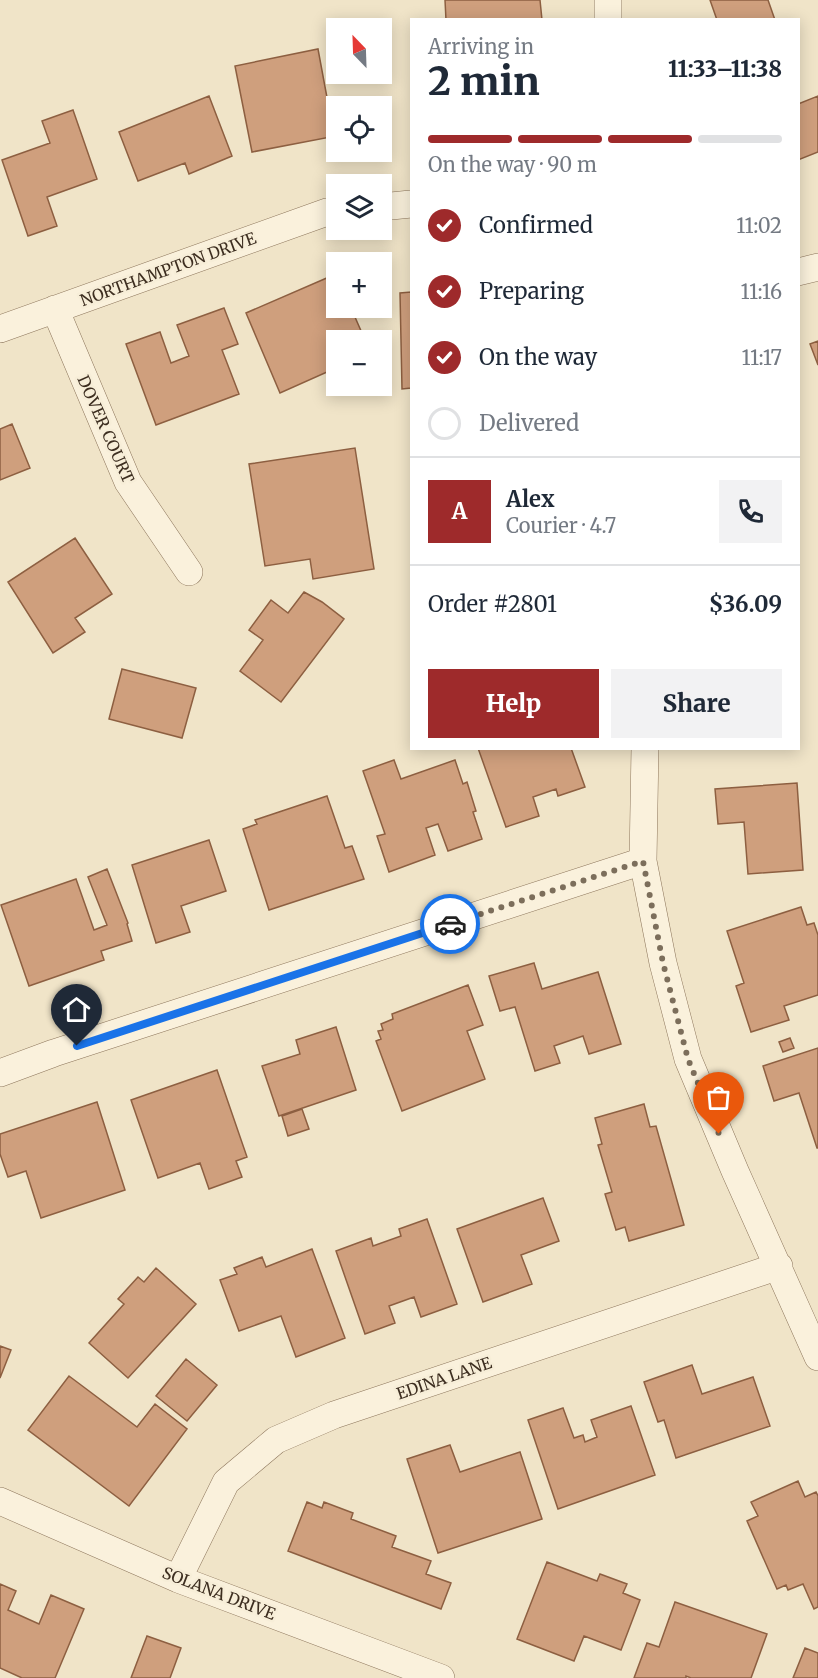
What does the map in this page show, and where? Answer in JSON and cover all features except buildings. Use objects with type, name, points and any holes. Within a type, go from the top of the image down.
[{"type":"street","points":[[608,0],[608,18]]},
{"type":"street","points":[[392,206],[410,204]]},
{"type":"street","name":"NORTHAMPTON DRIVE","points":[[0,329],[326,212]]},
{"type":"street","points":[[800,272],[818,267]]},
{"type":"street","name":"DOVER COURT","points":[[55,309],[128,482],[189,572]]},
{"type":"street","points":[[645,750],[643,861],[663,963],[688,1059],[735,1172],[818,1357]]},
{"type":"street","points":[[0,1073],[54,1053],[643,861]]},
{"type":"street","name":"EDINA LANE","points":[[178,1579],[226,1482],[276,1440],[334,1415],[779,1266]]},
{"type":"street","name":"SOLANA DRIVE","points":[[0,1501],[178,1579],[441,1678]]},
{"type":"way so far","points":[[450,924],[643,861],[663,963],[688,1059],[719,1134]]},
{"type":"route","points":[[77,1046],[450,924]]}]
